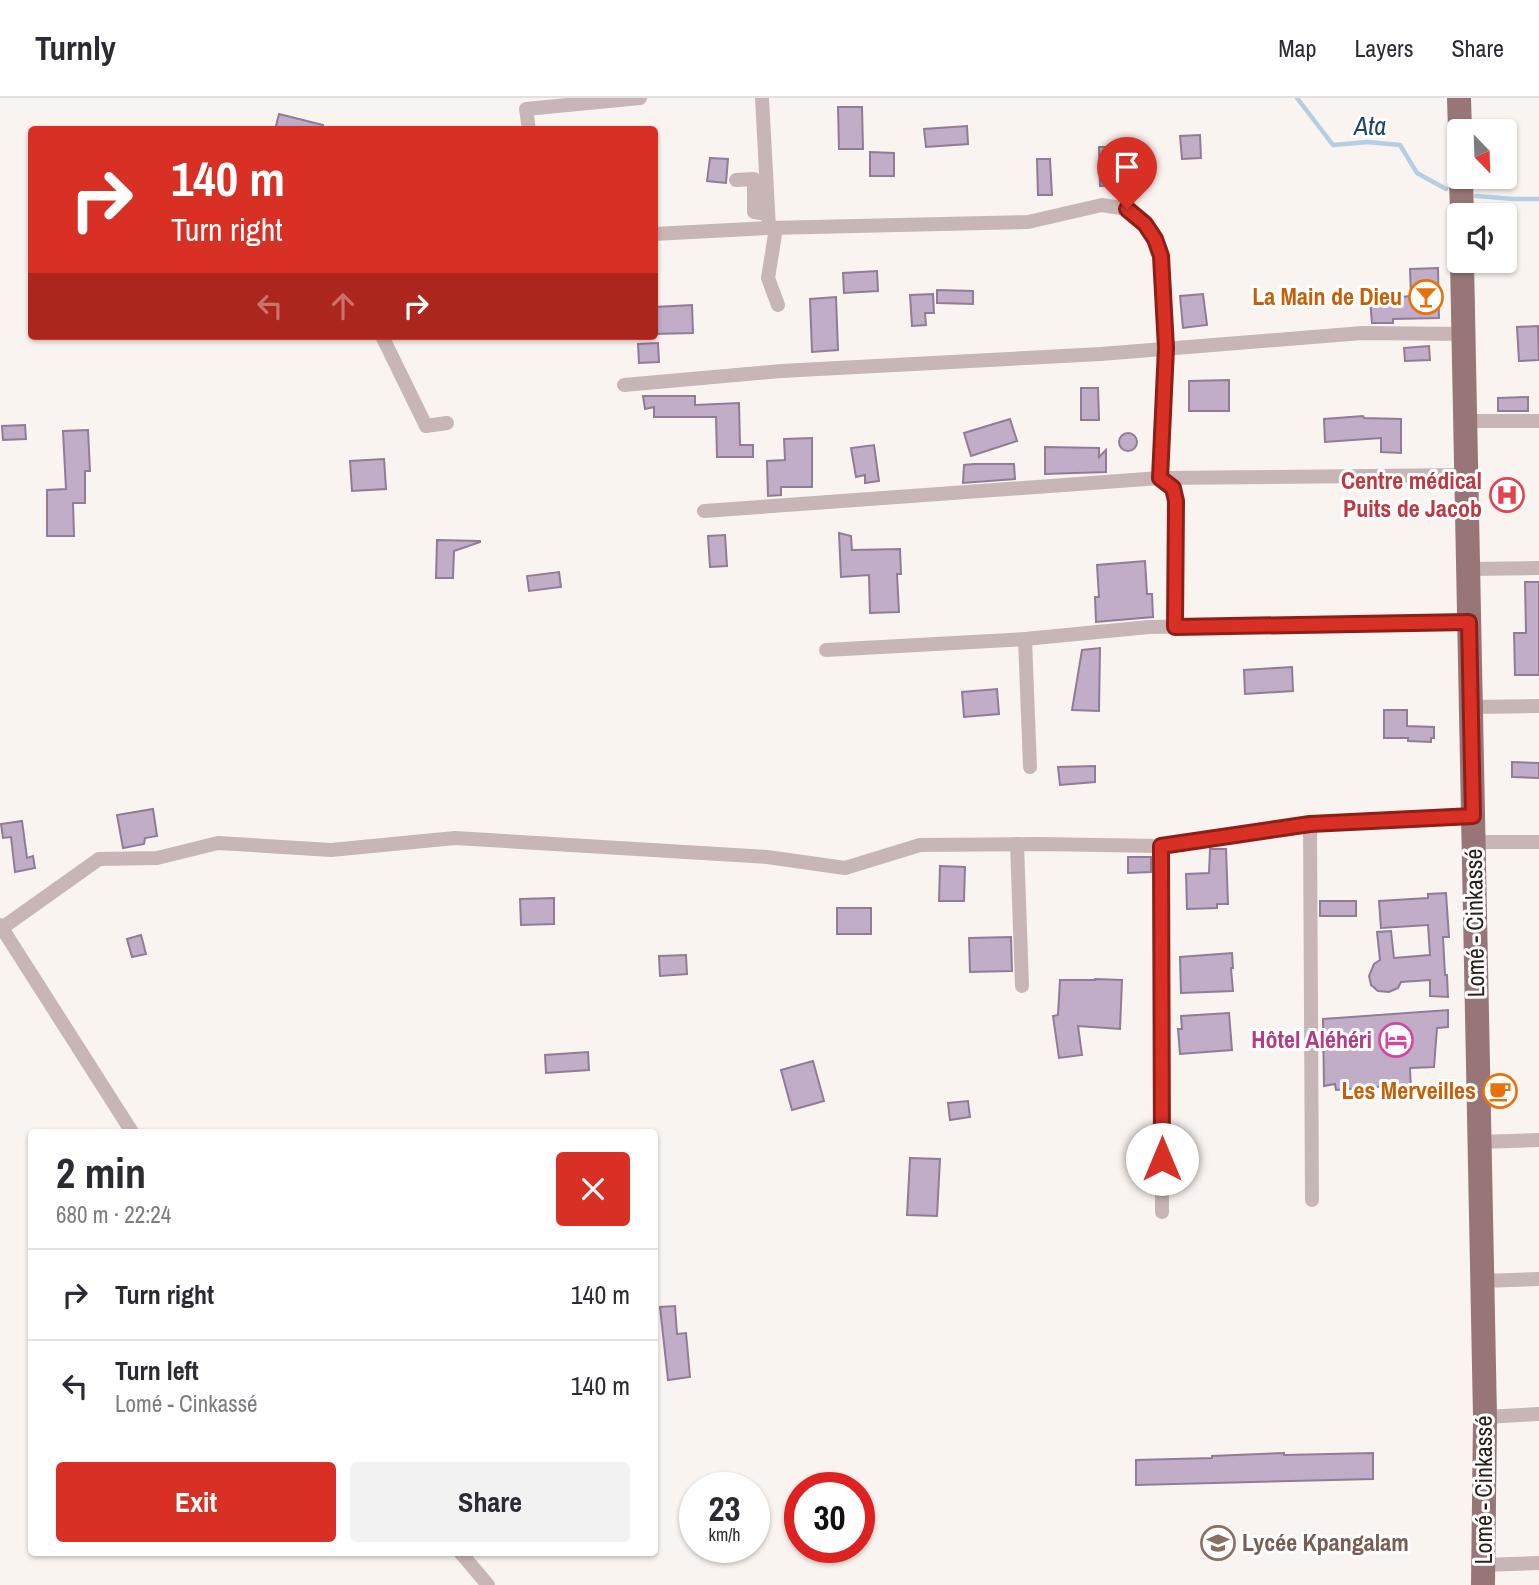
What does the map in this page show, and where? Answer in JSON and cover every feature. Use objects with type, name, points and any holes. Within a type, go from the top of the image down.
[{"type":"highway","points":[[1459,98],[1460,119]]},
{"type":"highway","name":"Lomé - Cinkassé","points":[[1462,273],[1485,1417],[1483,1575]]},
{"type":"street","points":[[528,126],[526,109],[640,98]]},
{"type":"street","points":[[762,98],[771,223],[768,278],[778,305]]},
{"type":"street","points":[[736,180],[754,179],[754,212],[771,223]]},
{"type":"street","points":[[658,234],[771,223],[1028,222],[1102,205],[1127,209],[1145,224],[1155,239],[1161,256],[1166,348],[1160,478]]},
{"type":"street","points":[[624,385],[781,371],[1101,354],[1362,333],[1464,334]]},
{"type":"street","points":[[384,340],[426,426],[447,423]]},
{"type":"street","points":[[1465,421],[1539,421]]},
{"type":"street","points":[[704,511],[1160,478],[1466,475]]},
{"type":"street","points":[[1468,569],[1539,568]]},
{"type":"street","points":[[826,650],[1025,639],[1149,627],[1469,622]]},
{"type":"street","points":[[1025,639],[1030,768]]},
{"type":"street","points":[[1471,707],[1539,706]]},
{"type":"street","points":[[130,1129],[1,927],[99,859],[157,858],[218,843],[331,850],[455,838],[768,858],[845,868],[919,845],[1161,846],[1310,824],[1473,816]]},
{"type":"street","points":[[1310,824],[1312,1200]]},
{"type":"street","points":[[1474,842],[1539,842]]},
{"type":"street","points":[[1017,844],[1022,986]]},
{"type":"street","points":[[1161,846],[1162,1212]]},
{"type":"street","points":[[1479,1142],[1539,1140]]},
{"type":"street","points":[[1481,1281],[1539,1279]]},
{"type":"street","points":[[1485,1417],[1539,1414]]},
{"type":"street","points":[[463,1556],[488,1585]]},
{"type":"street","points":[[1483,1575],[1539,1563]]},
{"type":"lane","points":[[1160,478],[1173,488],[1176,501],[1175,627]]},
{"type":"building","points":[[838,107],[862,107],[863,149],[839,149]]},
{"type":"building","points":[[279,114],[323,125],[323,126],[276,126]]},
{"type":"building","points":[[967,126],[968,144],[926,147],[924,129]]},
{"type":"building","points":[[1200,135],[1201,158],[1182,159],[1180,136]]},
{"type":"building","points":[[1099,147],[1121,147],[1122,185],[1100,186]]},
{"type":"building","points":[[870,152],[894,153],[894,176],[870,176]]},
{"type":"building","points":[[710,158],[728,159],[726,183],[707,181]]},
{"type":"building","points":[[1037,159],[1050,159],[1052,195],[1038,195]]},
{"type":"building","points":[[1438,268],[1439,318],[1393,319],[1393,323],[1372,323],[1370,300],[1411,296],[1410,269]]},
{"type":"building","points":[[877,271],[878,291],[844,293],[843,273]]},
{"type":"building","points":[[937,290],[973,291],[973,304],[937,303]]},
{"type":"building","points":[[933,294],[934,313],[925,313],[926,325],[912,326],[910,295]]},
{"type":"building","points":[[1203,294],[1207,325],[1183,328],[1180,296]]},
{"type":"building","points":[[836,297],[838,350],[812,352],[810,299]]},
{"type":"building","points":[[692,305],[693,333],[658,334],[658,307]]},
{"type":"building","points":[[1538,326],[1539,360],[1519,361],[1517,327]]},
{"type":"building","points":[[658,343],[659,362],[639,363],[638,344]]},
{"type":"building","points":[[1429,346],[1430,360],[1405,361],[1404,348]]},
{"type":"building","points":[[1229,380],[1229,411],[1189,411],[1189,381]]},
{"type":"building","points":[[1081,388],[1098,388],[1099,420],[1081,420]]},
{"type":"building","points":[[643,396],[695,396],[695,405],[739,403],[740,445],[753,445],[753,457],[717,457],[716,417],[654,417],[654,407],[645,409]]},
{"type":"building","points":[[1528,397],[1528,411],[1498,411],[1498,398]]},
{"type":"building","points":[[1363,416],[1401,419],[1401,453],[1381,452],[1381,438],[1325,442],[1324,419]]},
{"type":"building","points":[[1010,419],[1017,441],[971,456],[964,433]]},
{"type":"building","points":[[25,425],[26,439],[3,440],[2,426]]},
{"type":"building","points":[[88,430],[90,471],[85,471],[85,503],[73,503],[74,536],[47,536],[47,490],[66,489],[63,431]]},
{"type":"building","points":[[1124,433],[1132,433],[1137,442],[1135,449],[1124,451],[1119,446],[1119,438]]},
{"type":"building","points":[[812,438],[812,487],[781,487],[781,495],[768,496],[767,461],[785,460],[784,439]]},
{"type":"building","points":[[874,445],[879,481],[865,483],[865,475],[856,477],[851,448]]},
{"type":"building","points":[[1045,447],[1099,448],[1099,457],[1106,450],[1106,472],[1045,474]]},
{"type":"building","points":[[384,459],[386,489],[352,491],[350,461]]},
{"type":"building","points":[[1014,464],[1015,479],[963,483],[964,465]]},
{"type":"building","points":[[839,533],[851,536],[852,550],[900,549],[901,574],[897,574],[899,612],[870,613],[869,575],[841,577]]},
{"type":"building","points":[[725,535],[727,566],[710,567],[708,536]]},
{"type":"building","points":[[437,540],[480,542],[454,551],[453,578],[436,578]]},
{"type":"building","points":[[1145,561],[1147,594],[1152,594],[1153,617],[1096,622],[1095,597],[1099,597],[1097,565]]},
{"type":"building","points":[[559,572],[561,587],[529,591],[527,576]]},
{"type":"building","points":[[1525,582],[1539,582],[1539,675],[1515,675],[1514,633],[1526,633]]},
{"type":"building","points":[[1100,648],[1099,711],[1072,710],[1082,650]]},
{"type":"building","points":[[1292,667],[1293,691],[1245,694],[1244,670]]},
{"type":"building","points":[[997,689],[999,714],[964,717],[962,692]]},
{"type":"building","points":[[1384,710],[1407,710],[1407,726],[1434,727],[1434,738],[1431,738],[1431,742],[1384,738]]},
{"type":"building","points":[[1512,762],[1539,763],[1539,778],[1512,777]]},
{"type":"building","points":[[1095,766],[1095,782],[1060,785],[1058,767]]},
{"type":"building","points":[[153,809],[157,836],[145,838],[144,844],[123,848],[117,815]]},
{"type":"building","points":[[22,821],[27,858],[33,856],[35,868],[15,872],[11,837],[3,838],[1,824]]},
{"type":"building","points":[[1210,849],[1226,849],[1228,904],[1217,904],[1217,908],[1187,909],[1186,874],[1209,873]]},
{"type":"building","points":[[1128,857],[1151,857],[1151,872],[1128,873]]},
{"type":"building","points":[[940,866],[965,867],[964,901],[939,901]]},
{"type":"building","points":[[1446,893],[1449,937],[1443,937],[1448,997],[1430,996],[1430,980],[1401,982],[1398,988],[1389,992],[1378,991],[1371,985],[1369,976],[1374,964],[1380,960],[1377,932],[1391,931],[1394,958],[1430,955],[1428,925],[1381,928],[1379,901],[1428,898],[1428,894]]},
{"type":"building","points":[[554,898],[554,924],[521,925],[520,899]]},
{"type":"building","points":[[1320,901],[1356,901],[1356,916],[1320,916]]},
{"type":"building","points":[[837,908],[871,908],[871,934],[837,934]]},
{"type":"building","points":[[141,935],[146,954],[132,957],[127,939]]},
{"type":"building","points":[[1011,937],[1012,971],[970,972],[969,938]]},
{"type":"building","points":[[1232,953],[1233,991],[1181,993],[1180,957]]},
{"type":"building","points":[[686,955],[687,974],[660,976],[659,956]]},
{"type":"building","points":[[1060,980],[1122,980],[1120,1029],[1078,1026],[1082,1055],[1059,1058],[1053,1016],[1058,1015]]},
{"type":"building","points":[[1448,1010],[1448,1027],[1437,1028],[1434,1067],[1410,1068],[1411,1091],[1389,1093],[1388,1086],[1336,1090],[1335,1084],[1324,1086],[1323,1019]]},
{"type":"building","points":[[1229,1013],[1232,1050],[1180,1054],[1178,1029],[1182,1029],[1181,1016]]},
{"type":"building","points":[[588,1052],[589,1070],[546,1073],[545,1055]]},
{"type":"building","points":[[813,1061],[824,1101],[792,1110],[781,1070]]},
{"type":"building","points":[[968,1101],[970,1117],[950,1120],[948,1103]]},
{"type":"building","points":[[910,1158],[940,1159],[937,1216],[907,1215]]},
{"type":"building","points":[[675,1306],[677,1334],[686,1333],[690,1377],[668,1380],[660,1307]]},
{"type":"building","points":[[1284,1453],[1373,1453],[1373,1479],[1136,1485],[1136,1460]]},
{"type":"waterway","name":"Ata","points":[[1297,98],[1333,145],[1368,142],[1400,145],[1417,173],[1446,189]]},
{"type":"waterway","name":"Ata","points":[[1476,196],[1539,199]]},
{"type":"place","name":"La Main de Dieu","points":[[1426,297]]},
{"type":"place","name":"Centre médical Puits de Jacob","points":[[1507,495]]},
{"type":"place","name":"Hôtel Aléhéri","points":[[1396,1040]]},
{"type":"place","name":"Les Merveilles","points":[[1500,1091]]},
{"type":"place","name":"Lycée Kpangalam","points":[[1218,1543]]},
{"type":"route","points":[[1127,209],[1145,224],[1155,239],[1161,256],[1166,348],[1160,478],[1173,488],[1176,501],[1175,627],[1469,622],[1473,816],[1310,824],[1161,846],[1162,1159]]}]
